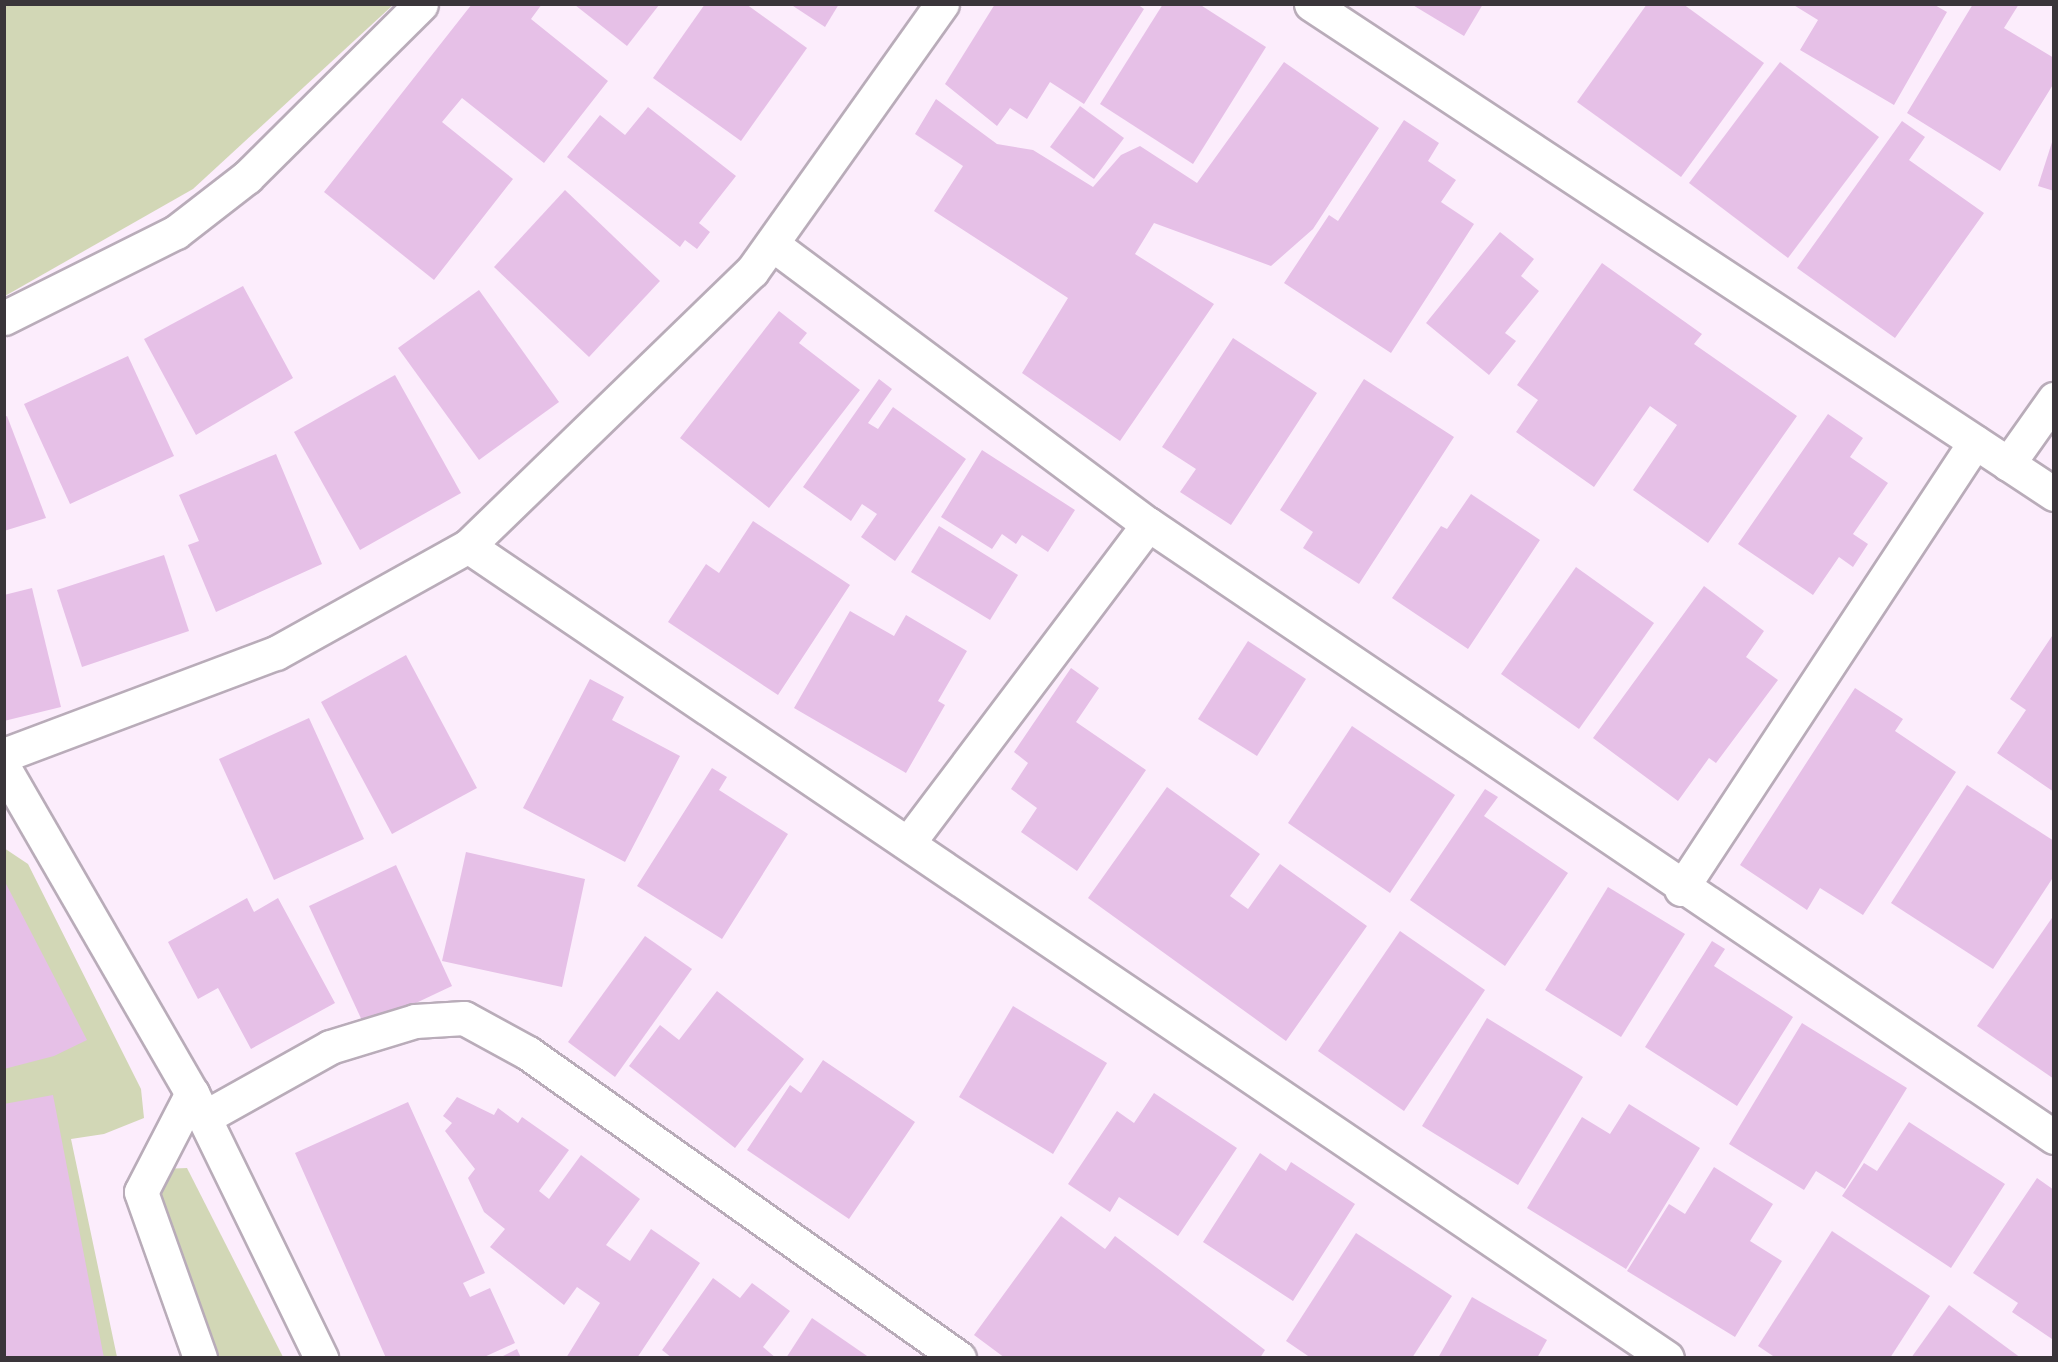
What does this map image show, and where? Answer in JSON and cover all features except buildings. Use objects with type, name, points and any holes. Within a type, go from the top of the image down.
[{"type":"street","points":[[4,318],[176,232],[255,170],[421,4]]},
{"type":"street","points":[[4,755],[276,653],[468,546],[752,271],[942,4]]},
{"type":"street","points":[[1311,4],[2054,494]]},
{"type":"street","points":[[772,244],[1148,524],[1681,889],[2054,1137]]},
{"type":"street","points":[[2008,464],[2054,399]]},
{"type":"street","points":[[1681,889],[1975,442]]},
{"type":"street","points":[[908,843],[1148,524]]},
{"type":"street","points":[[468,546],[1667,1358]]},
{"type":"street","points":[[4,768],[198,1105],[321,1358]]},
{"type":"street","points":[[200,1358],[141,1192],[198,1105],[330,1047],[415,1021],[464,1018],[528,1053],[959,1358]]},
{"type":"green space","points":[[4,5],[393,5],[193,189],[5,296]]},
{"type":"green space","points":[[4,848],[28,864],[141,1089],[144,1118],[104,1134],[71,1139],[117,1357],[5,1357]]},
{"type":"green space","points":[[187,1168],[283,1357],[181,1357],[145,1188],[162,1169]]}]
